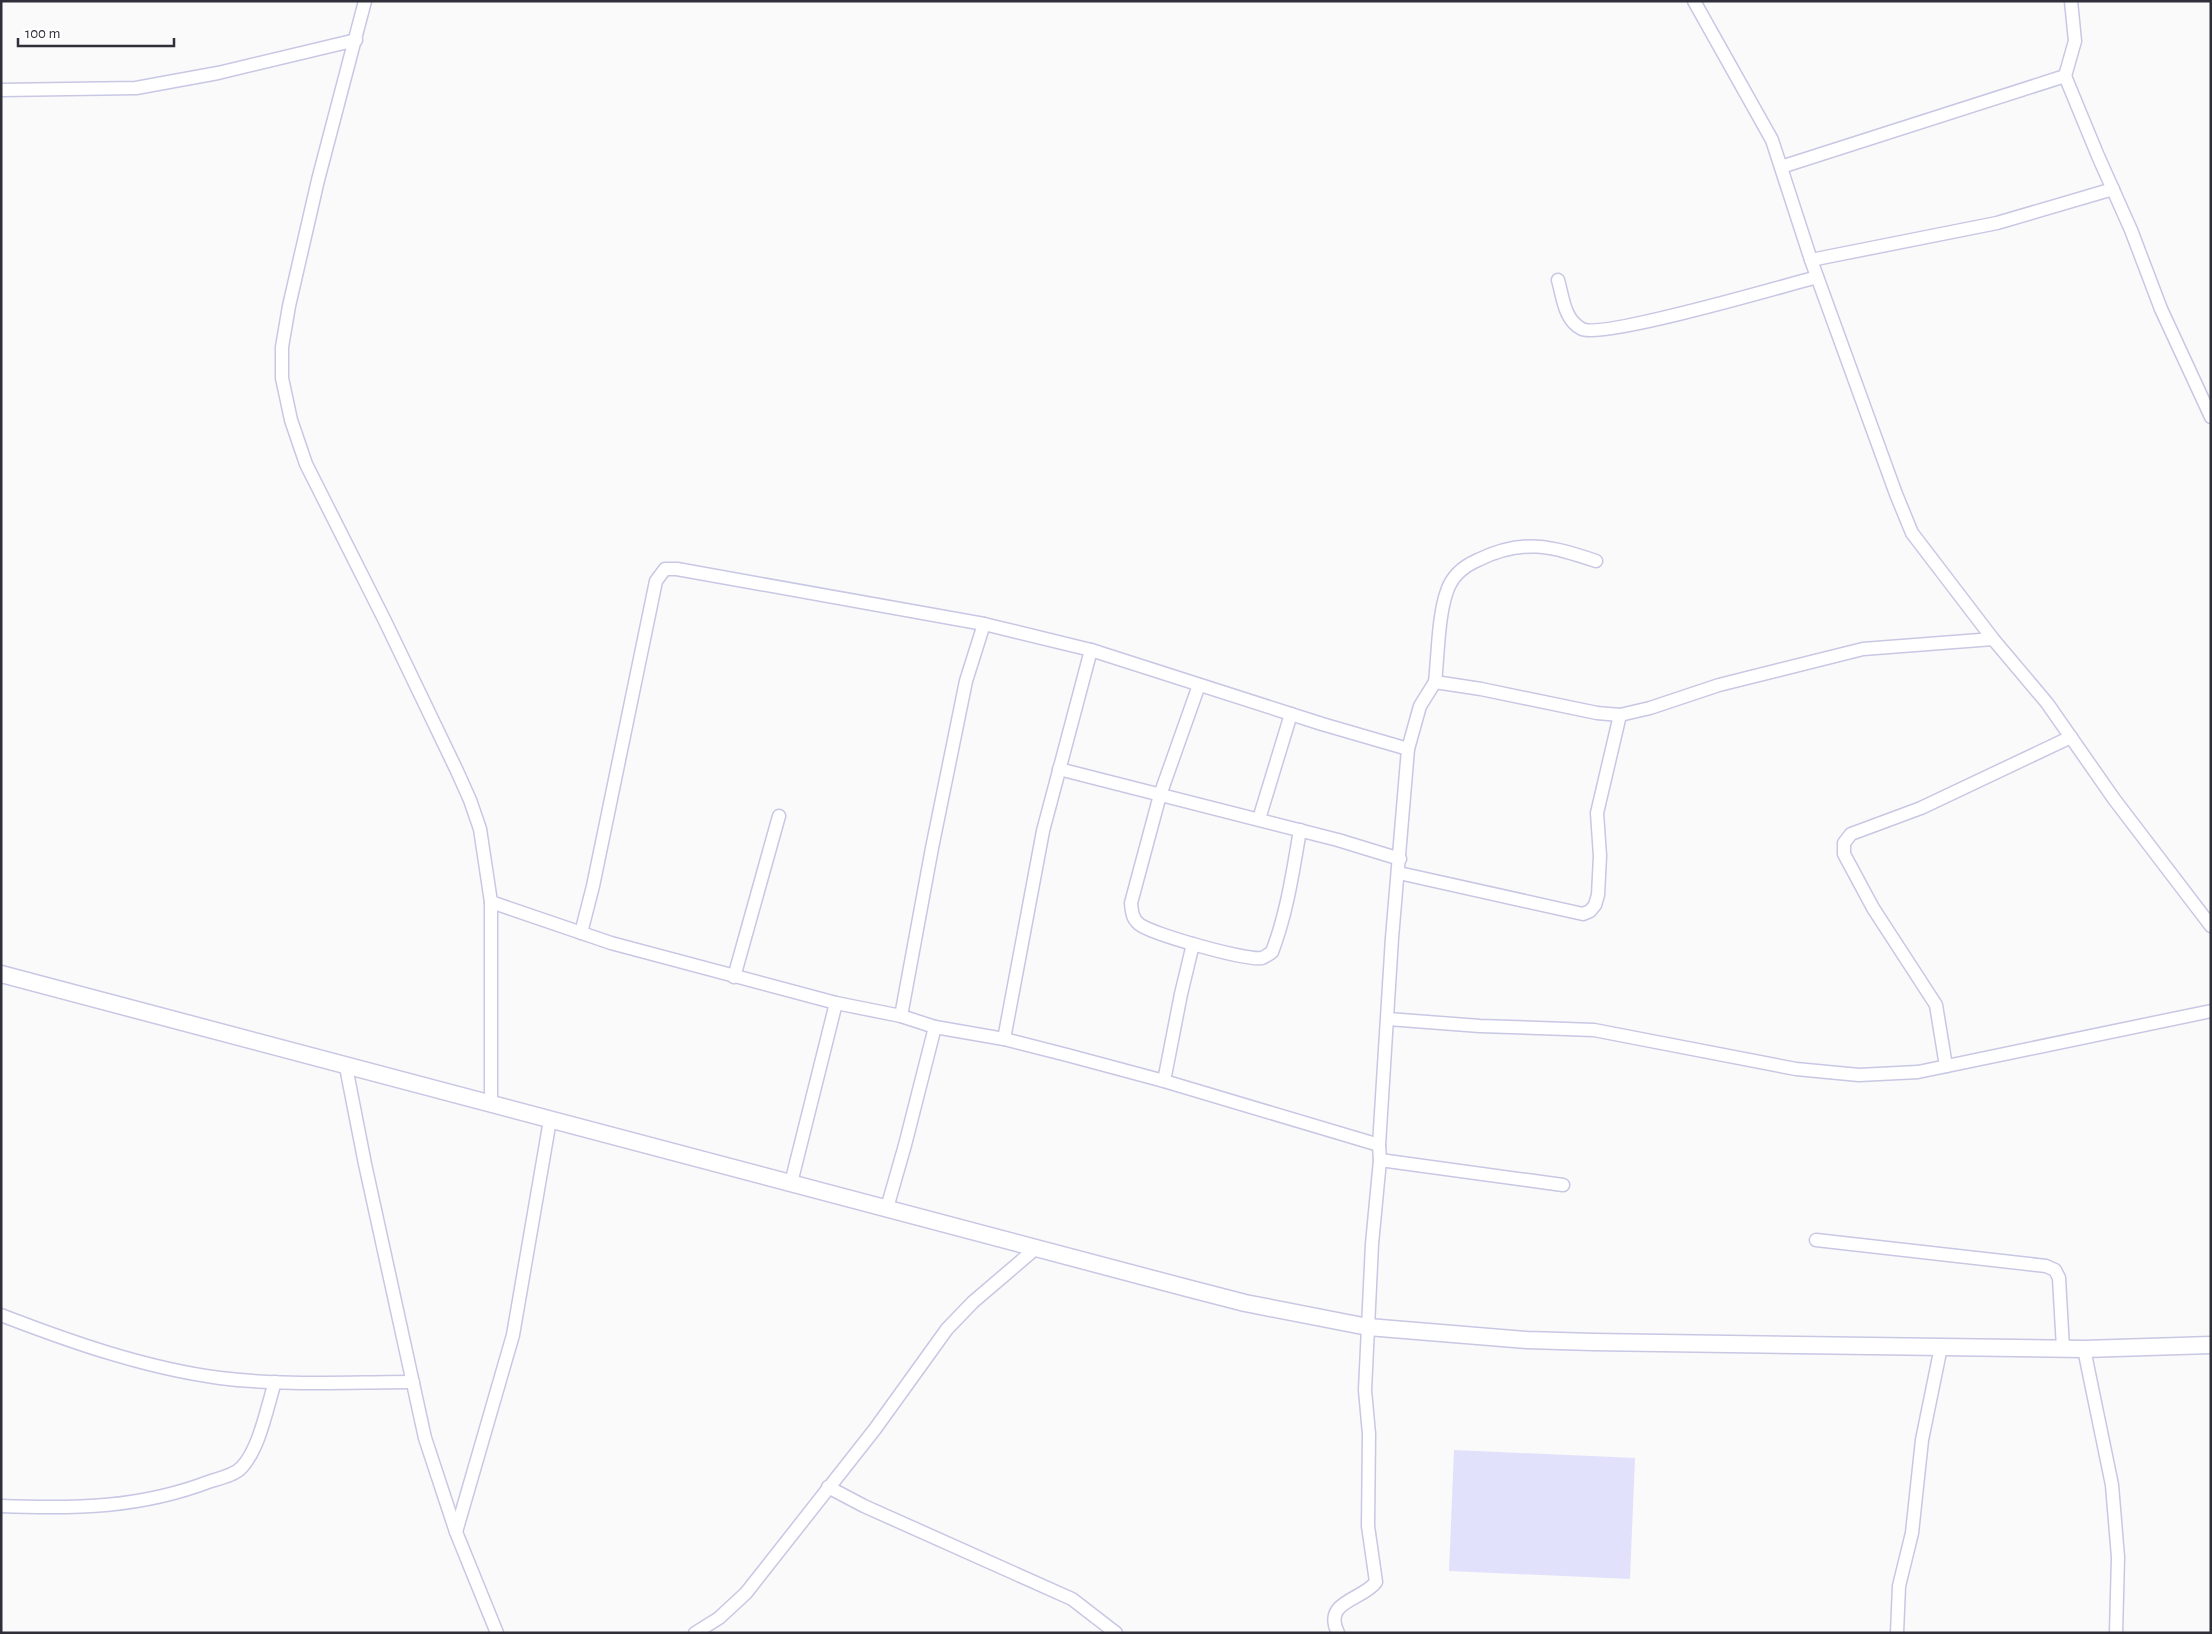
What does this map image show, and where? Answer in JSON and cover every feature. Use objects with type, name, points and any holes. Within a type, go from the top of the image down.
[{"type":"main road","points":[[1,974],[346,1067],[887,1208],[1035,1249],[1245,1303],[1368,1327],[1536,1340],[2084,1349],[2211,1345]]},
{"type":"street","points":[[365,1],[318,180],[289,306],[282,348],[282,378],[290,420],[306,464],[385,621],[470,800],[480,829],[490,902],[491,1105]]},
{"type":"street","points":[[1694,1],[1772,140],[1817,277],[1896,494],[1912,532],[1993,639],[2047,703],[2114,799],[2211,926]]},
{"type":"street","points":[[2072,1],[2075,40],[2065,76],[2131,230],[2161,309],[2211,417]]},
{"type":"street","points":[[1,90],[136,88],[218,73],[356,40]]},
{"type":"street","points":[[1781,167],[2065,76]]},
{"type":"street","points":[[1811,260],[1997,223],[2113,189]]},
{"type":"street","points":[[1558,280],[1569,320],[1584,330],[1601,331],[1654,320],[1817,277]]},
{"type":"street","points":[[1338,1633],[1334,1623],[1336,1612],[1341,1605],[1376,1582],[1368,1526],[1369,1434],[1366,1390],[1368,1327],[1380,1160],[1379,1145],[1392,938],[1408,749],[1420,706],[1435,682],[1447,591],[1456,575],[1468,564],[1498,550],[1523,545],[1565,551],[1596,561]]},
{"type":"street","points":[[581,933],[593,886],[656,581],[665,569],[687,570],[984,624],[1091,650],[1408,749]]},
{"type":"street","points":[[901,1016],[932,848],[966,681],[984,624]]},
{"type":"street","points":[[1435,682],[1481,689],[1597,713],[1620,715],[1650,708],[1720,685],[1863,649],[1993,639]]},
{"type":"street","points":[[1004,1040],[1032,881],[1059,769],[1091,650]]},
{"type":"street","points":[[1199,685],[1160,795],[1131,903],[1132,916],[1140,925],[1193,944],[1242,956],[1262,958],[1272,952],[1289,892],[1300,830]]},
{"type":"street","points":[[1259,820],[1291,714]]},
{"type":"street","points":[[1399,873],[1583,914],[1590,911],[1595,905],[1598,895],[1600,856],[1597,813],[1620,715]]},
{"type":"street","points":[[1946,1066],[1936,1005],[1873,908],[1844,854],[1844,843],[1851,834],[1921,808],[2071,737]]},
{"type":"street","points":[[1059,769],[1300,830],[1400,859]]},
{"type":"street","points":[[734,977],[779,816]]},
{"type":"street","points":[[490,902],[581,933],[734,977],[836,1003],[901,1016],[935,1027],[1004,1040],[1164,1081],[1379,1145]]},
{"type":"street","points":[[1164,1081],[1193,944]]},
{"type":"street","points":[[791,1183],[836,1003]]},
{"type":"street","points":[[1388,1019],[1480,1026],[1594,1030],[1796,1069],[1850,1074],[1918,1072],[2211,1011]]},
{"type":"street","points":[[887,1208],[935,1027]]},
{"type":"street","points":[[346,1067],[365,1164],[425,1438],[456,1532],[497,1633]]},
{"type":"street","points":[[456,1532],[513,1336],[550,1120]]},
{"type":"street","points":[[1380,1160],[1563,1185]]},
{"type":"street","points":[[1816,1240],[2046,1266],[2055,1270],[2059,1278],[2064,1348]]},
{"type":"street","points":[[696,1633],[719,1618],[746,1592],[875,1429],[947,1329],[973,1302],[1035,1249]]},
{"type":"street","points":[[1,1315],[69,1341],[157,1365],[218,1378],[275,1382],[413,1382]]},
{"type":"street","points":[[1897,1633],[1899,1586],[1912,1533],[1922,1440],[1941,1347]]},
{"type":"street","points":[[2084,1349],[2112,1484],[2118,1556],[2116,1633]]},
{"type":"street","points":[[1,1506],[65,1508],[115,1505],[185,1491],[228,1475],[241,1469],[248,1460],[260,1431],[275,1382]]},
{"type":"street","points":[[828,1487],[864,1506],[1072,1599],[1116,1633]]},
{"type":"shaded area","points":[[1454,1450],[1635,1458],[1630,1579],[1449,1571]]}]
